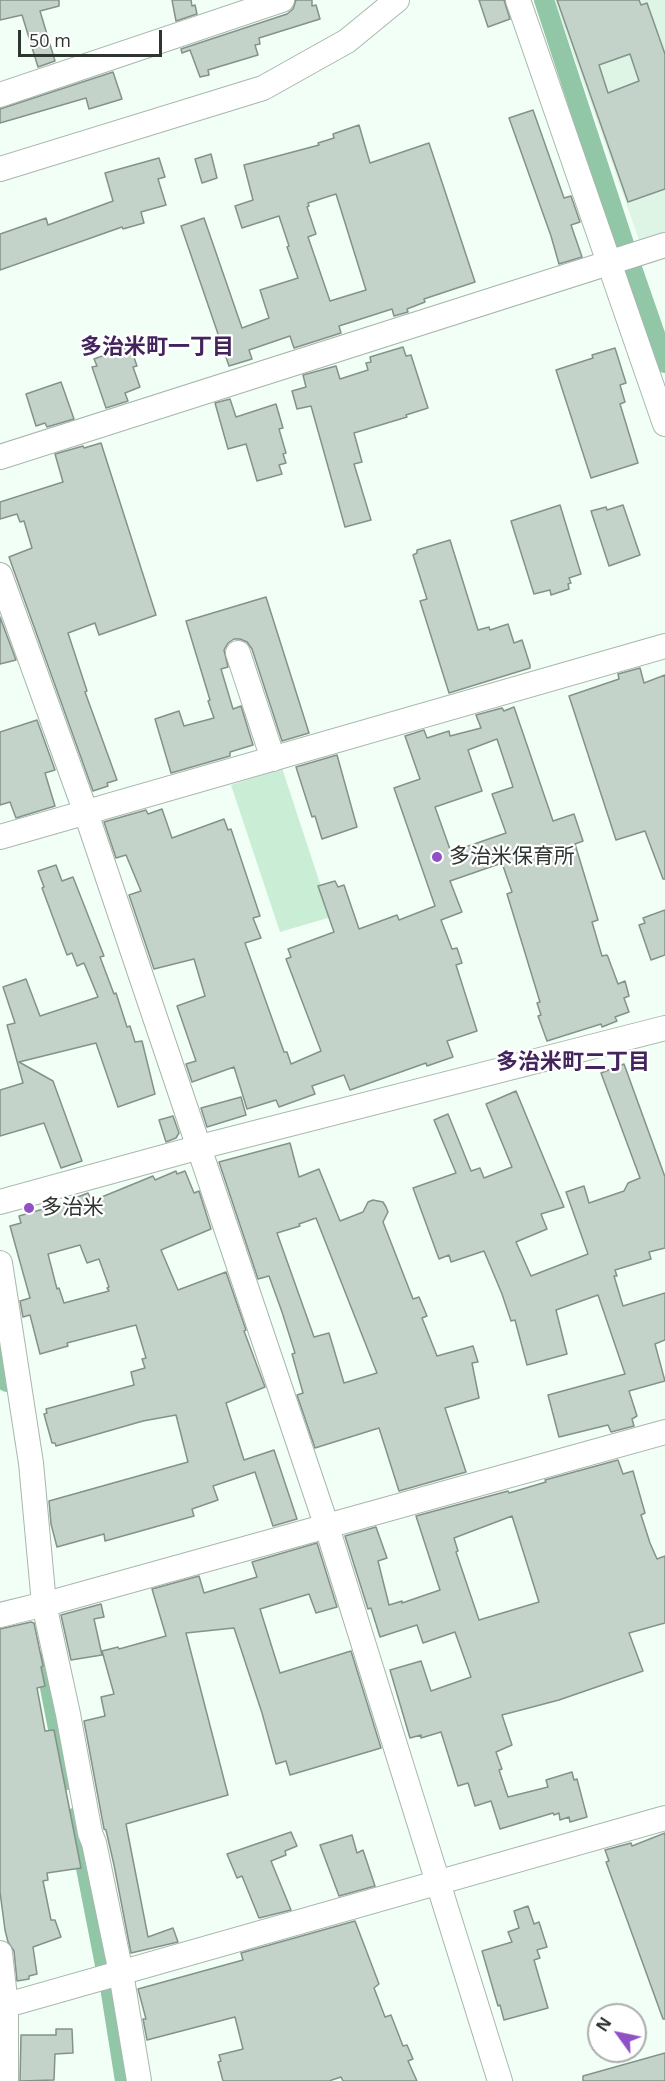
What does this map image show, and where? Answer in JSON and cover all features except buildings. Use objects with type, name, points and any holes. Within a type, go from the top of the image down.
[{"type":"street","points":[[0,95],[282,0]]},
{"type":"street","points":[[0,169],[263,88],[347,41],[397,0]]},
{"type":"street","points":[[518,0],[621,260],[665,424]]},
{"type":"street","points":[[0,457],[665,245]]},
{"type":"street","points":[[0,575],[86,813],[327,1527],[500,2081]]},
{"type":"street","points":[[0,837],[665,646]]},
{"type":"street","points":[[237,653],[273,759]]},
{"type":"street","points":[[0,1202],[200,1147],[665,1028]]},
{"type":"street","points":[[0,1263],[31,1463],[44,1605],[121,1973],[139,2081]]},
{"type":"street","points":[[0,1615],[44,1605],[665,1432]]},
{"type":"street","points":[[3,2007],[665,1818]]},
{"type":"street","points":[[0,1953],[6,2081]]},
{"type":"shaded area","points":[[554,0],[665,0],[665,232],[639,240]]},
{"type":"shaded area","points":[[282,768],[331,917],[280,932],[231,785]]},
{"type":"waterway","points":[[544,0],[665,363]]},
{"type":"waterway","points":[[0,1343],[7,1382]]},
{"type":"waterway","points":[[45,1662],[68,1780]]},
{"type":"waterway","points":[[76,1817],[105,1965]]},
{"type":"waterway","points":[[110,1987],[125,2081]]},
{"type":"place","name":"多治米保育所","points":[[437,857]]},
{"type":"place","name":"多治米","points":[[29,1208]]},
{"type":"district","name":"多治米町一丁目","points":[[157,348]]},
{"type":"district","name":"多治米町二丁目","points":[[573,1063]]}]
